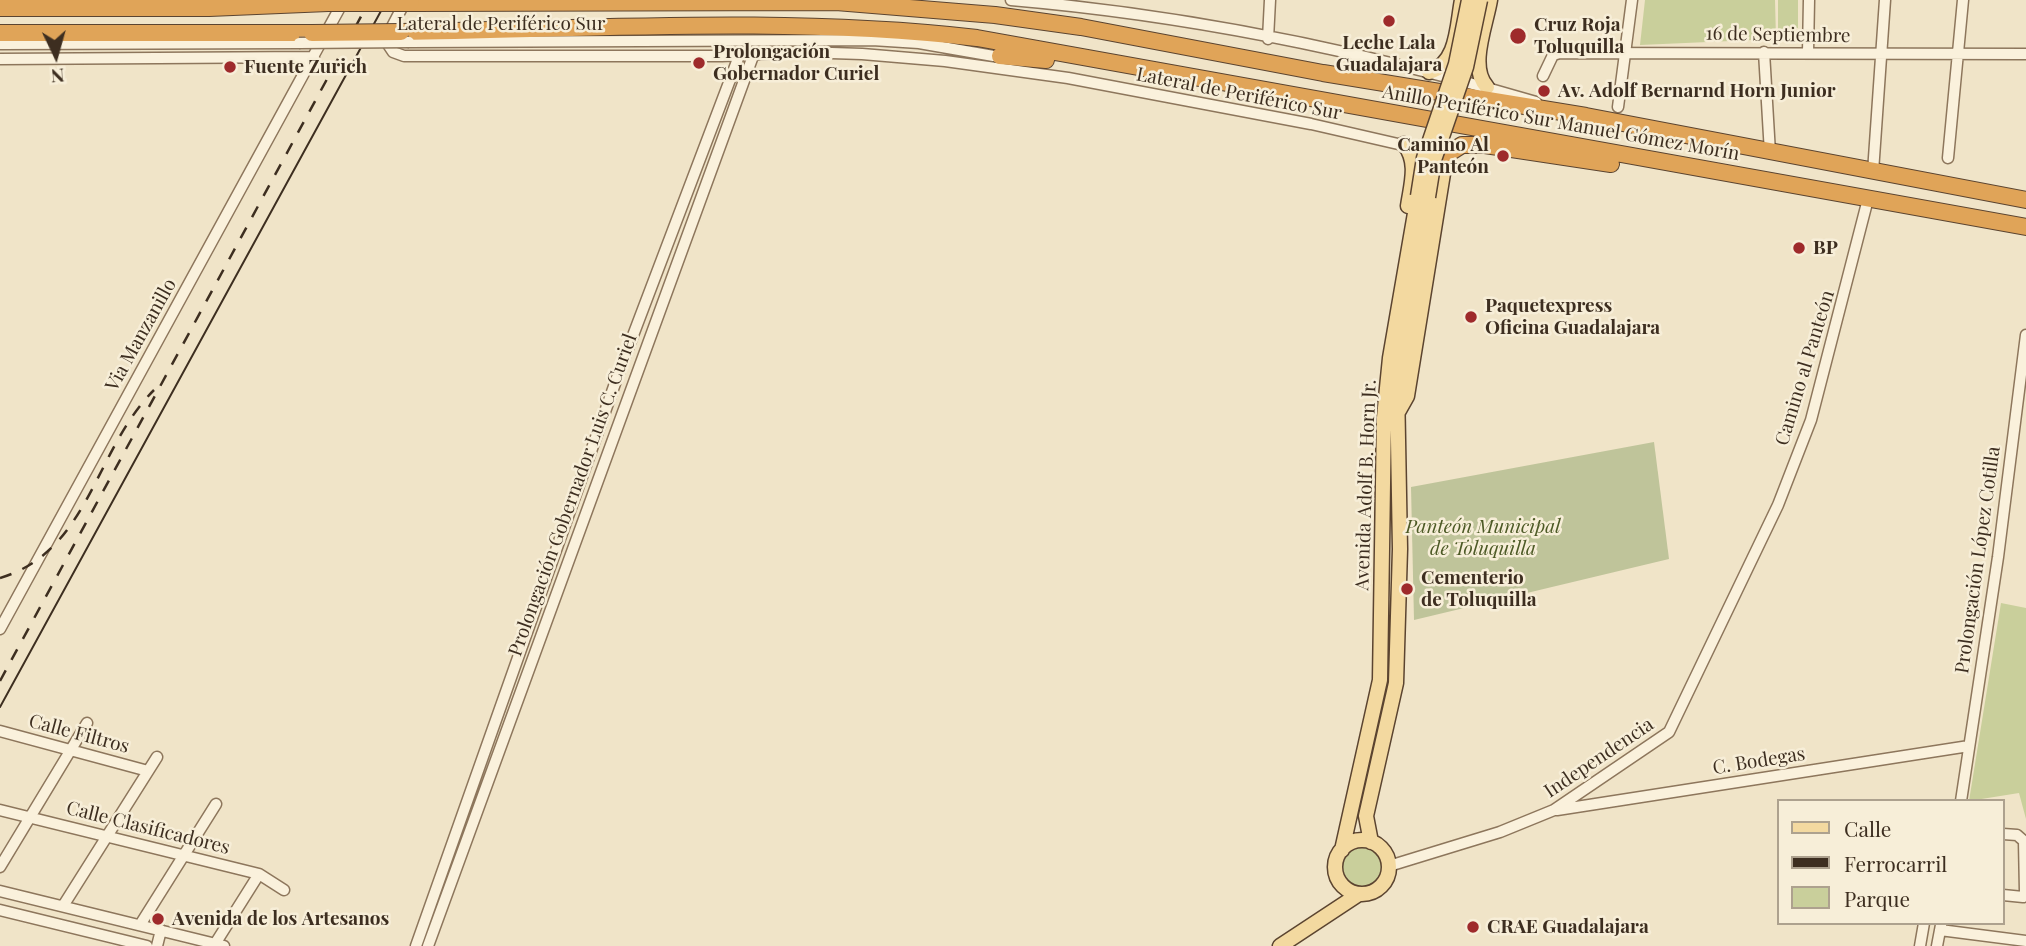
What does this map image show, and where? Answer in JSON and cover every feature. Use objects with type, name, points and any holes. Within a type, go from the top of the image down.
[{"type":"highway","name":"Anillo Periférico Sur Manuel Gómez Morín","points":[[0,8],[209,8],[336,1],[829,1],[995,15],[1081,27],[1324,73],[1586,116],[2026,200]]},
{"type":"highway","name":"Anillo Periférico Sur Manuel Gómez Morín","points":[[0,33],[405,37],[701,24],[835,26],[977,38],[2026,227]]},
{"type":"highway","points":[[1000,56],[1143,69]]},
{"type":"highway","points":[[1446,155],[1462,145],[1485,145],[1670,172],[1730,174]]},
{"type":"main road","points":[[1429,72],[1447,62],[1462,0]]},
{"type":"main road","name":"Avenida Adolf B. Horn Jr.","points":[[1342,850],[1380,680],[1390,417],[1423,196],[1424,158],[1458,57],[1469,0]]},
{"type":"main road","name":"Avenida Adolf B. Horn Jr.","points":[[1423,196],[1466,67],[1480,0]]},
{"type":"main road","points":[[1488,87],[1478,72],[1490,0]]},
{"type":"main road","points":[[1455,34],[1457,42],[1465,49],[1475,48],[1483,38]]},
{"type":"main road","points":[[1404,144],[1413,158],[1413,174],[1378,394],[1390,417],[1407,396],[1446,155]]},
{"type":"main road","points":[[1413,174],[1427,172],[1441,179]]},
{"type":"main road","name":"Avenida Adolf B. Horn Jr.","points":[[1371,842],[1366,816],[1396,683],[1400,548],[1390,417]]},
{"type":"main road","points":[[1280,946],[1316,923],[1359,894],[1381,887],[1389,866],[1384,851],[1371,842],[1355,841],[1342,850],[1335,866],[1339,882],[1316,923]]},
{"type":"main road","points":[[1339,882],[1359,894]]},
{"type":"street","points":[[1011,0],[1124,11],[1268,39],[1429,72],[1586,116]]},
{"type":"street","points":[[1040,0],[1060,4]]},
{"type":"street","points":[[1268,39],[1270,0]]},
{"type":"street","points":[[1618,107],[1632,0]]},
{"type":"street","points":[[1808,52],[1809,0]]},
{"type":"street","points":[[1873,172],[1885,0]]},
{"type":"street","points":[[1948,158],[1963,0]]},
{"type":"street","name":"Via Manzanillo","points":[[0,629],[3,617],[314,57],[336,1]]},
{"type":"street","points":[[408,1],[385,40],[393,52],[404,56],[862,54],[1007,68],[1068,78]]},
{"type":"street","name":"Lateral de Periférico Sur","points":[[405,37],[846,40],[919,43],[1000,56],[1068,78],[1404,144],[1446,155]]},
{"type":"street","points":[[0,44],[306,38]]},
{"type":"street","name":"16 de Septiembre","points":[[1543,76],[1556,53],[1626,51],[2026,54]]},
{"type":"street","points":[[1764,52],[1770,153]]},
{"type":"street","name":"Prolongación Gobernador Luis C. Curiel","points":[[416,946],[618,375],[739,56]]},
{"type":"street","name":"Prolongación Gobernador Luis C. Curiel","points":[[428,946],[753,56]]},
{"type":"street","points":[[0,59],[314,57]]},
{"type":"street","name":"Camino al Panteón","points":[[1759,542],[1778,505],[1811,420],[1868,199]]},
{"type":"street","name":"Prolongación López Cotilla","points":[[1962,795],[1998,557],[2026,335]]},
{"type":"street","name":"Independencia","points":[[1389,866],[1500,832],[1554,810],[1670,732],[1759,542]]},
{"type":"street","points":[[0,867],[87,723]]},
{"type":"street","name":"Calle Filtros","points":[[0,731],[148,771]]},
{"type":"street","name":"C. Bodegas","points":[[1554,810],[1969,746]]},
{"type":"street","points":[[64,906],[157,757]]},
{"type":"street","points":[[140,925],[216,804]]},
{"type":"street","name":"Calle Clasificadores","points":[[0,810],[259,874],[284,890]]},
{"type":"street","points":[[2005,834],[2017,835],[2024,841],[2025,892],[2023,897],[2018,898],[2005,895]]},
{"type":"street","points":[[0,891],[219,945],[259,874]]},
{"type":"street","points":[[33,918],[40,901]]},
{"type":"street","points":[[0,910],[120,943],[147,946]]},
{"type":"street","points":[[1920,946],[1924,925]]},
{"type":"street","points":[[1937,946],[1940,927],[2026,941]]},
{"type":"street","points":[[157,946],[161,930]]},
{"type":"green space","points":[[1645,0],[1775,0],[1776,39],[1640,45]]},
{"type":"green space","points":[[1778,0],[1798,0],[1798,28],[1778,29]]},
{"type":"green space","name":"Panteón Municipal de Toluquilla","points":[[1654,442],[1669,559],[1414,620],[1411,487]]},
{"type":"green space","points":[[2001,603],[2026,608],[2026,819],[2019,793],[1969,799]]},
{"type":"green space","points":[[1362,848],[1376,853],[1381,867],[1376,881],[1362,886],[1348,881],[1343,867],[1348,853]]},
{"type":"tram line","points":[[0,707],[387,0]]},
{"type":"railway","points":[[0,681],[370,0]]},
{"type":"railway","points":[[0,578],[30,565],[54,546],[88,496],[134,414],[154,390]]},
{"type":"place","name":"Leche Lala Guadalajara","points":[[1389,21]]},
{"type":"place","name":"Cruz Roja Toluquilla","points":[[1518,36]]},
{"type":"place","name":"Prolongación Gobernador Curiel","points":[[699,63]]},
{"type":"place","name":"Fuente Zurich","points":[[230,67]]},
{"type":"place","name":"Av. Adolf Bernarnd Horn Junior","points":[[1544,91]]},
{"type":"place","name":"Camino Al Panteón","points":[[1503,156]]},
{"type":"place","name":"BP","points":[[1799,248]]},
{"type":"place","name":"Paquetexpress Oficina Guadalajara","points":[[1471,317]]},
{"type":"place","name":"Cementerio de Toluquilla","points":[[1407,589]]},
{"type":"place","name":"Avenida de los Artesanos","points":[[158,919]]},
{"type":"place","name":"CRAE Guadalajara","points":[[1473,927]]}]
